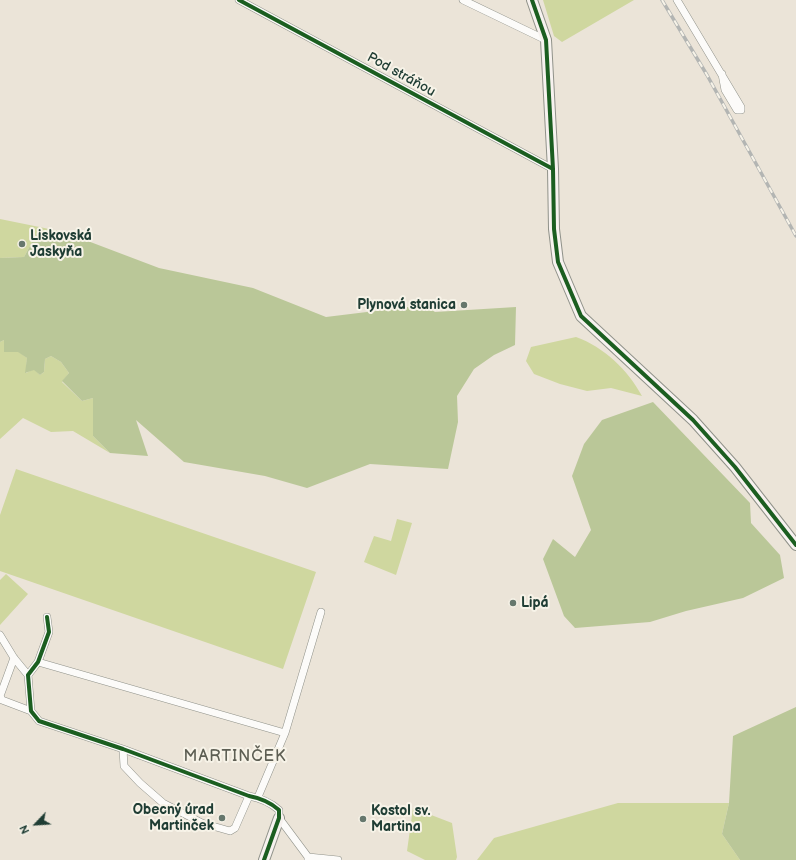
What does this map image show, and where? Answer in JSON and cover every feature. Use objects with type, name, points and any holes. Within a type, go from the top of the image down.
[{"type":"street","name":"Pod stráňou","points":[[239,0],[553,169]]},
{"type":"street","points":[[463,0],[546,40]]},
{"type":"street","points":[[532,0],[546,40],[553,169],[554,229],[558,262],[582,316],[693,420],[749,484],[796,545]]},
{"type":"street","points":[[677,0],[722,74]]},
{"type":"street","points":[[258,797],[285,733],[322,612]]},
{"type":"street","points":[[28,675],[38,662],[49,632],[47,617]]},
{"type":"street","points":[[0,635],[14,658],[28,675],[31,711]]},
{"type":"street","points":[[14,658],[0,696],[2,700],[31,711],[39,721],[123,749],[249,796],[258,797],[279,810],[279,818],[264,860]]},
{"type":"street","points":[[38,662],[285,733]]},
{"type":"street","points":[[123,749],[124,766],[140,783],[163,803],[202,823],[230,831],[235,828],[249,796]]},
{"type":"street","points":[[279,818],[308,858],[338,860]]},
{"type":"green space","points":[[543,0],[634,0],[562,42],[554,36]]},
{"type":"green space","points":[[0,219],[64,232],[37,233],[24,257],[0,258]]},
{"type":"green space","points":[[64,232],[159,268],[253,288],[326,317],[424,305],[435,312],[516,307],[515,345],[494,355],[474,369],[457,396],[458,422],[448,469],[370,464],[307,488],[265,476],[184,462],[136,420],[148,456],[110,453],[93,436],[93,398],[82,401],[62,381],[69,373],[61,362],[51,356],[45,359],[44,372],[40,375],[34,370],[25,373],[27,358],[18,352],[4,352],[4,340],[0,342],[0,258],[24,257],[37,233]]},
{"type":"green space","points":[[576,337],[596,347],[614,360],[630,377],[642,396],[611,388],[587,391],[560,384],[534,374],[526,361],[531,347]]},
{"type":"green space","points":[[4,340],[27,358],[26,373],[34,369],[40,375],[44,372],[45,359],[51,356],[61,362],[69,373],[62,382],[82,401],[93,398],[93,436],[110,453],[73,431],[51,432],[23,418],[0,439],[0,342]]},
{"type":"green space","points":[[653,402],[750,503],[751,523],[780,555],[784,578],[743,598],[686,611],[650,622],[575,628],[564,616],[543,559],[553,539],[575,557],[591,530],[572,476],[584,444],[602,420]]},
{"type":"green space","points":[[16,469],[316,572],[283,669],[0,571],[0,515]]},
{"type":"green space","points":[[397,519],[412,523],[396,575],[364,562],[374,536],[391,541]]},
{"type":"green space","points":[[6,574],[28,594],[0,625],[0,580]]},
{"type":"green space","points":[[796,707],[796,860],[740,860],[722,834],[729,803],[733,736]]},
{"type":"green space","points":[[618,803],[729,803],[722,834],[740,860],[477,860],[494,838]]},
{"type":"green space","points":[[413,808],[452,823],[457,857],[456,860],[425,860],[407,851]]},
{"type":"railway","points":[[662,0],[707,75],[796,236]]},
{"type":"cycle path","points":[[239,0],[553,169]]},
{"type":"cycle path","points":[[532,0],[546,40],[553,169],[554,229],[558,262],[581,316],[693,420],[735,467],[796,545]]},
{"type":"cycle path","points":[[47,617],[49,632],[38,662],[28,675],[31,711],[39,721],[123,749],[249,796],[261,799],[272,805],[279,810],[279,818],[264,860]]},
{"type":"place","name":"Liskovská Jaskyňa","points":[[22,244]]},
{"type":"place","name":"Plynová stanica","points":[[464,305]]},
{"type":"place","name":"Lipá","points":[[513,603]]},
{"type":"place","name":"Obecný úrad Martinček","points":[[222,818]]},
{"type":"place","name":"Kostol sv. Martina","points":[[363,819]]},
{"type":"district","name":"MARTINČEK","points":[[235,757]]}]
